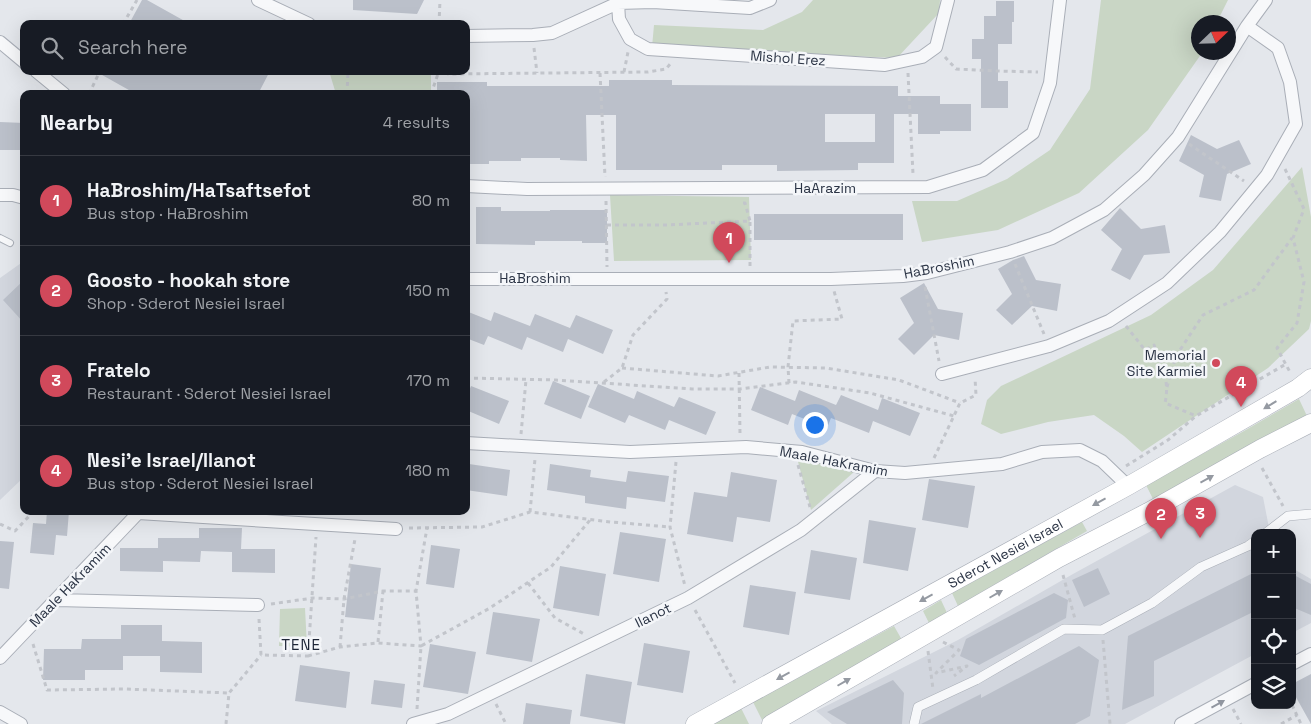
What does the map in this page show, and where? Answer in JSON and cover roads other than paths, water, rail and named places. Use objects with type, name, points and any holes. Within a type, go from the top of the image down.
[{"type":"main road","name":"Sderot Nesiei Israel","points":[[695,724],[1128,486],[1252,416],[1311,378]]},
{"type":"main road","points":[[771,724],[1059,558],[1148,512],[1260,449],[1311,424]]},
{"type":"street","points":[[258,0],[300,20]]},
{"type":"street","points":[[470,36],[552,33],[618,3],[653,2],[750,8],[770,0]]},
{"type":"street","name":"Mishol Erez","points":[[618,3],[619,19],[630,40],[648,49],[885,65],[922,57],[936,47],[948,0]]},
{"type":"street","name":"HaArazim","points":[[470,186],[527,189],[928,187],[982,170],[1033,133],[1050,83],[1060,0]]},
{"type":"street","name":"HaBroshim","points":[[470,278],[831,279],[903,276],[927,273],[1010,252],[1052,238],[1104,210],[1144,175],[1178,137],[1247,26],[1266,0]]},
{"type":"street","points":[[942,374],[1049,346],[1109,321],[1167,283],[1220,232],[1268,175],[1296,124],[1290,82],[1278,48],[1247,26]]},
{"type":"street","points":[[0,42],[20,59]]},
{"type":"street","points":[[41,75],[59,90]]},
{"type":"street","points":[[0,195],[20,197]]},
{"type":"street","name":"Maale HaKramim","points":[[470,443],[630,452],[740,447],[802,452],[875,471],[905,473],[1002,464],[1042,452],[1080,450],[1102,461],[1128,486]]},
{"type":"street","name":"Ilanot","points":[[414,724],[448,714],[688,598],[800,530],[875,471]]},
{"type":"street","points":[[1271,529],[1288,516],[1311,514]]},
{"type":"street","name":"Maale HaKramim","points":[[0,658],[136,515]]},
{"type":"street","points":[[184,515],[396,528]]},
{"type":"street","points":[[914,724],[918,707],[976,680],[1064,629],[1102,630],[1152,603],[1201,568],[1251,544]]},
{"type":"street","points":[[57,600],[258,605]]},
{"type":"street","points":[[1296,662],[1311,654]]},
{"type":"street","points":[[1181,724],[1251,686]]},
{"type":"street","points":[[0,712],[21,724]]},
{"type":"lane","points":[[0,238],[10,243]]},
{"type":"place","name":"HaBroshim/HaTsaftsefot","points":[[729,263]]},
{"type":"place","name":"Memorial Site Karmiel","points":[[1216,363]]},
{"type":"place","name":"Nesi'e Israel/Ilanot","points":[[1241,407]]},
{"type":"place","name":"Fratelo","points":[[1200,538]]},
{"type":"place","name":"Goosto - hookah store","points":[[1161,539]]},
{"type":"district","name":"TENE","points":[[301,645]]}]
